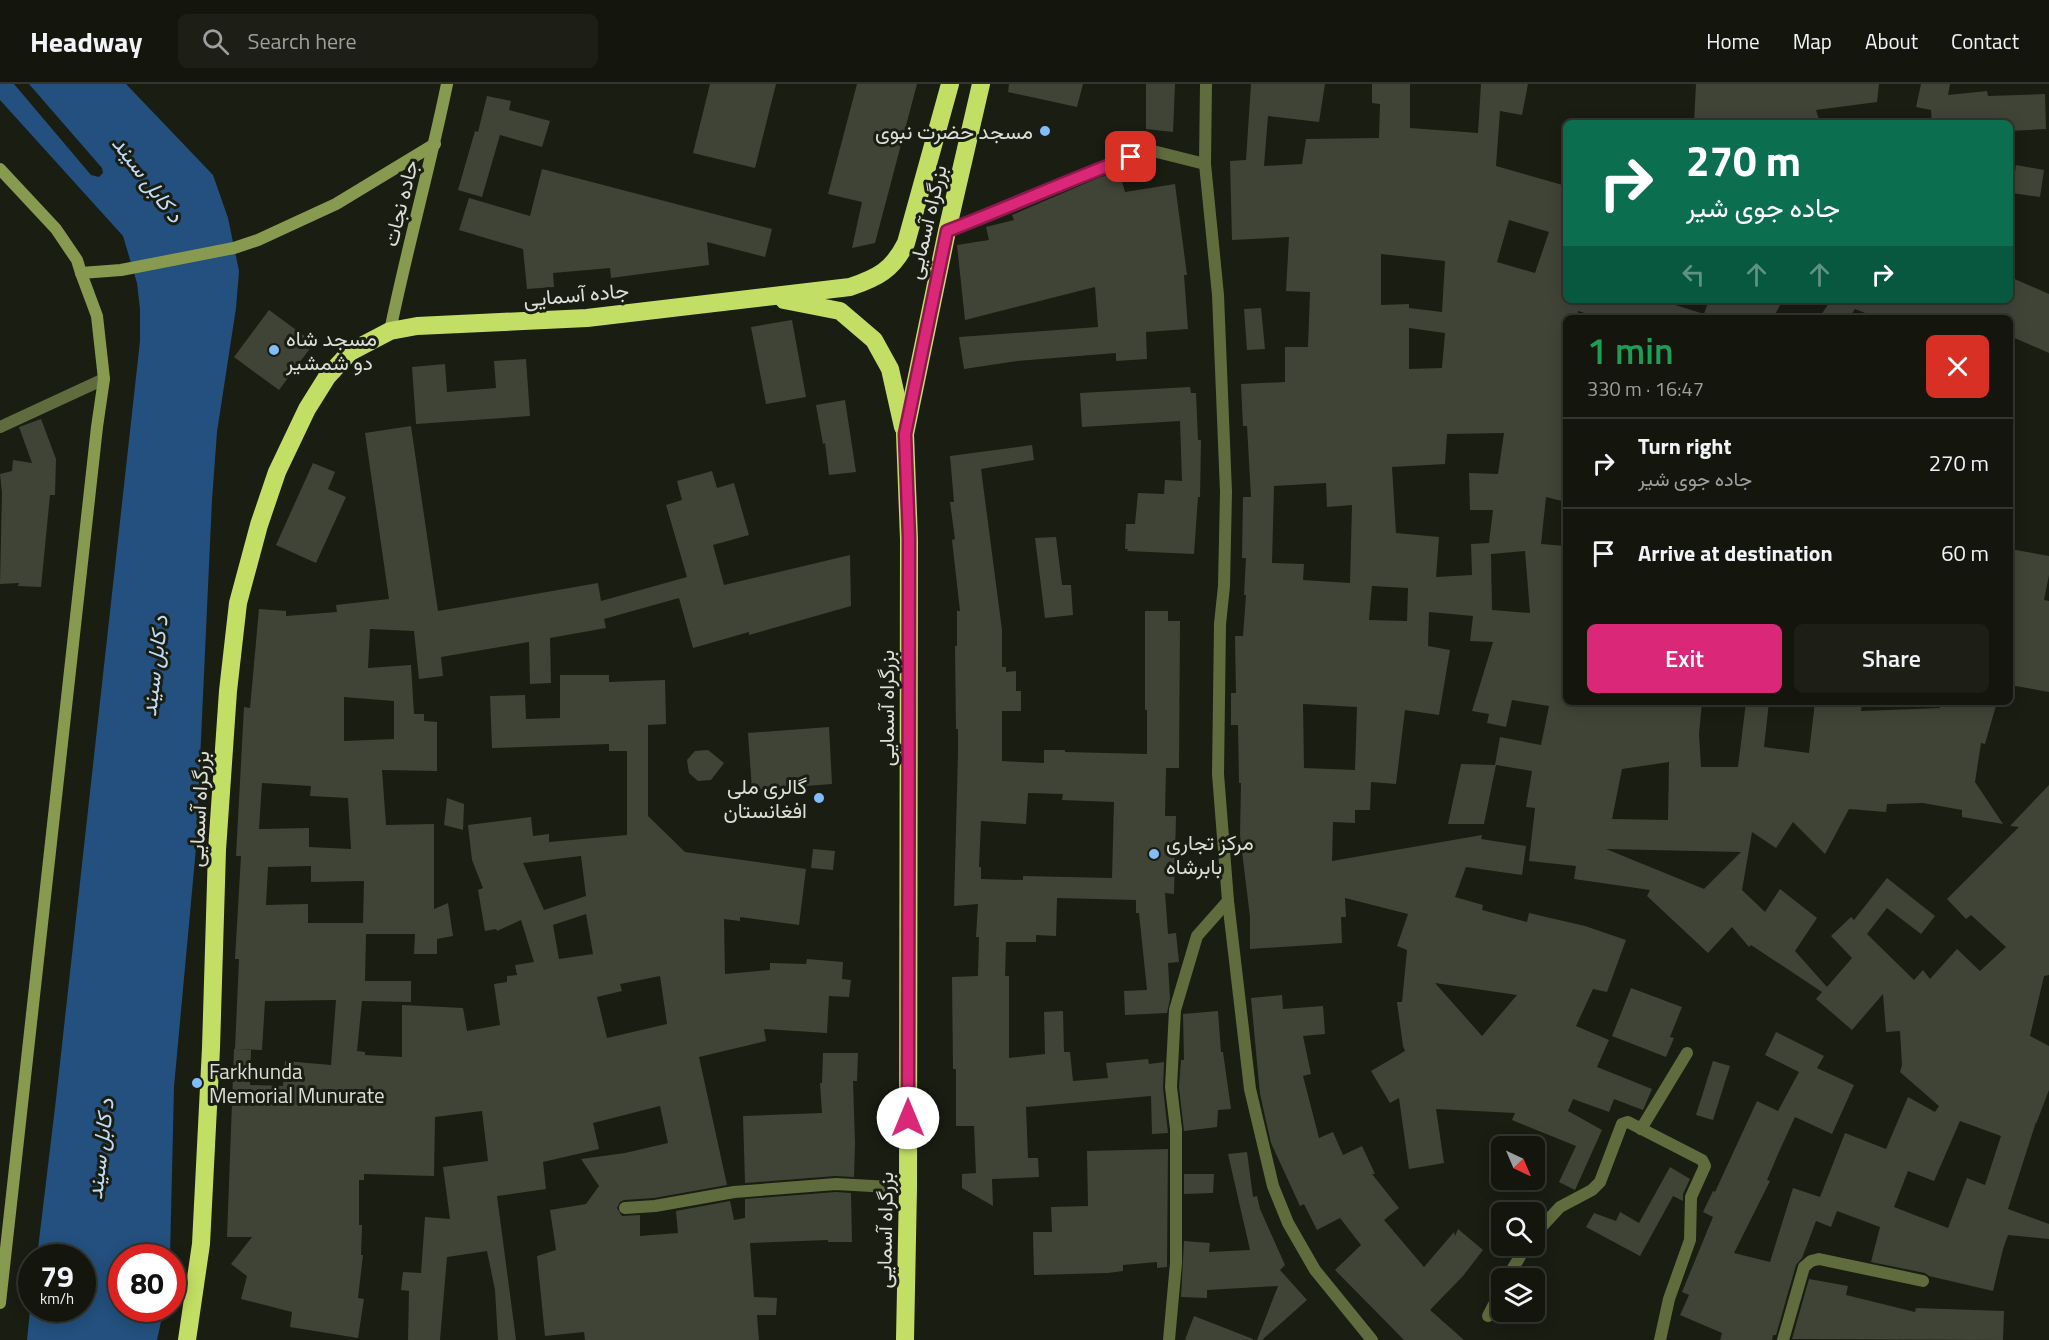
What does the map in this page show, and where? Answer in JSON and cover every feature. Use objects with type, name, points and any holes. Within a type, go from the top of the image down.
[{"type":"highway","name":"بزرگراه آسمایی","points":[[765,296],[850,287],[871,280],[898,260],[906,243],[950,84]]},
{"type":"highway","name":"بزرگراه آسمایی","points":[[905,1340],[908,1188],[909,538],[905,434],[947,231],[981,84]]},
{"type":"highway","name":"جاده آسمایی","points":[[390,331],[417,326],[587,318],[765,296]]},
{"type":"highway","points":[[765,296],[840,310],[874,340],[890,369],[905,434]]},
{"type":"highway","name":"بزرگراه آسمایی","points":[[188,1340],[201,1244],[210,1082],[217,850],[228,691],[238,603],[259,525],[278,472],[307,409],[327,377],[350,352],[390,331]]},
{"type":"main road","name":"جاده نجات","points":[[390,331],[447,84]]},
{"type":"main road","points":[[81,273],[121,270],[234,248],[258,240],[336,204],[435,144]]},
{"type":"main road","points":[[0,169],[56,229],[77,260],[97,316],[104,379],[0,1303]]},
{"type":"street","points":[[1206,84],[1205,164],[1218,295],[1226,492],[1218,774],[1228,901],[1250,1089],[1274,1186],[1288,1222],[1315,1270],[1372,1340]]},
{"type":"street","points":[[947,231],[1149,150],[1205,164]]},
{"type":"street","points":[[0,427],[104,379]]},
{"type":"street","points":[[1169,1340],[1176,1263],[1176,1129],[1172,1087],[1175,1010],[1197,936],[1228,901]]},
{"type":"street","points":[[1641,1129],[1687,1053]]},
{"type":"street","points":[[1545,1223],[1560,1207],[1592,1190],[1600,1182],[1622,1124],[1628,1122],[1698,1158],[1705,1166],[1691,1197],[1689,1239],[1669,1299],[1660,1340]]},
{"type":"street","points":[[625,1208],[655,1206],[734,1192],[836,1184],[908,1188]]},
{"type":"street","points":[[1783,1340],[1804,1267],[1811,1261],[1819,1259],[1923,1281]]},
{"type":"street","points":[[1488,1316],[1491,1310]]},
{"type":"water","name":"د کابل سيند","points":[[0,84],[14,84],[91,175],[99,177],[103,173],[102,168],[29,84],[126,84],[213,175],[228,218],[239,271],[236,308],[217,432],[212,500],[196,848],[174,1087],[170,1244],[108,1244],[108,1322],[161,1322],[157,1340],[27,1340],[29,1322],[96,1322],[96,1244],[39,1244],[140,341],[140,309],[137,283],[123,236],[0,100]]},
{"type":"building","points":[[710,84],[776,84],[755,168],[693,153]]},
{"type":"building","points":[[857,84],[917,84],[875,243],[852,248],[862,202],[828,194]]},
{"type":"building","points":[[1009,84],[1083,84],[1077,107],[1008,92]]},
{"type":"building","points":[[1146,84],[1175,84],[1173,132],[1146,129]]},
{"type":"building","points":[[1251,84],[1325,84],[1319,122],[1268,116],[1264,166],[1302,164],[1306,139],[1379,138],[1380,104],[1372,103],[1372,84],[1410,84],[1410,128],[1478,133],[1481,84],[1528,84],[1522,115],[1500,111],[1496,166],[1563,185],[1563,303],[1669,303],[1704,314],[1708,303],[1781,303],[1775,315],[1591,315],[1578,311],[1578,315],[1563,315],[1563,501],[1546,497],[1541,544],[1563,546],[1563,705],[1702,705],[1699,734],[1701,767],[1738,767],[1746,705],[1769,705],[1764,747],[1809,753],[1815,705],[1862,705],[1861,711],[1940,708],[1940,705],[1996,705],[1985,744],[1981,743],[1975,782],[2003,824],[1962,817],[1962,810],[1923,803],[1887,804],[1886,812],[1849,809],[1825,854],[1793,822],[1776,848],[1752,832],[1742,890],[1765,912],[1780,889],[1817,918],[1795,951],[1827,987],[1852,958],[1831,936],[1851,917],[1854,920],[1887,878],[1935,916],[1921,934],[1887,908],[1867,934],[1914,980],[1923,970],[1930,979],[1957,949],[1980,971],[2006,947],[1971,915],[1966,919],[1947,899],[2019,827],[2010,826],[2049,785],[2049,975],[2044,976],[2030,1036],[2049,1046],[2049,1090],[2036,1124],[2036,1122],[2008,1209],[2049,1224],[2049,1239],[2008,1235],[1993,1291],[1871,1262],[1880,1227],[1837,1211],[1831,1227],[1816,1221],[1802,1258],[1796,1265],[1776,1335],[1773,1335],[1772,1340],[1720,1340],[1722,1333],[1680,1315],[1689,1295],[1682,1292],[1713,1217],[1703,1212],[1713,1191],[1715,1192],[1757,1101],[1778,1111],[1799,1072],[1765,1055],[1776,1032],[1824,1056],[1817,1068],[1854,1085],[1832,1134],[1795,1117],[1767,1180],[1770,1181],[1734,1253],[1770,1262],[1793,1188],[1820,1197],[1845,1133],[1886,1149],[1908,1097],[1935,1112],[1939,1106],[1900,1072],[1902,1065],[1900,1031],[1886,1032],[1883,994],[1852,1030],[1816,999],[1822,992],[1751,945],[1749,947],[1732,927],[1708,953],[1647,896],[1650,890],[1574,879],[1576,866],[1529,861],[1535,808],[1526,807],[1532,771],[1496,765],[1484,824],[1448,824],[1461,764],[1495,765],[1500,737],[1541,745],[1549,706],[1512,700],[1506,727],[1487,723],[1489,714],[1472,711],[1493,642],[1470,641],[1473,616],[1429,612],[1428,646],[1450,650],[1439,715],[1405,710],[1396,784],[1371,782],[1370,810],[1355,810],[1355,823],[1333,822],[1332,861],[1482,835],[1481,839],[1526,846],[1522,875],[1466,867],[1455,897],[1483,905],[1482,910],[1527,922],[1529,913],[1585,926],[1626,940],[1607,992],[1593,989],[1576,1026],[1609,1040],[1597,1067],[1652,1089],[1643,1110],[1614,1099],[1609,1112],[1573,1099],[1568,1111],[1602,1130],[1575,1190],[1559,1182],[1576,1146],[1512,1120],[1515,1113],[1436,1109],[1444,1163],[1409,1169],[1399,1098],[1390,1103],[1371,1071],[1405,1051],[1397,1002],[1402,1002],[1407,950],[1397,946],[1408,914],[1345,898],[1346,917],[1341,917],[1342,943],[1250,949],[1250,917],[1240,835],[1241,783],[1239,783],[1238,725],[1231,725],[1231,693],[1236,693],[1235,636],[1243,636],[1246,595],[1244,595],[1246,558],[1242,558],[1243,497],[1251,497],[1247,426],[1243,426],[1241,384],[1285,382],[1285,347],[1308,347],[1310,292],[1286,291],[1289,237],[1232,240],[1230,161],[1246,160]],"holes":[[[1509,220],[1549,232],[1535,273],[1497,262]],[[1381,254],[1445,261],[1442,312],[1409,308],[1409,304],[1381,305]],[[1409,328],[1445,333],[1442,368],[1409,369]],[[1504,433],[1498,474],[1469,473],[1470,510],[1493,510],[1489,543],[1471,544],[1472,575],[1436,577],[1439,537],[1396,533],[1392,467],[1445,464],[1447,434]],[[1326,483],[1327,507],[1352,505],[1350,583],[1303,580],[1304,564],[1272,563],[1274,486]],[[1525,551],[1530,613],[1492,610],[1491,554]],[[1372,586],[1408,588],[1407,621],[1369,620]],[[1303,704],[1357,707],[1355,770],[1304,768]],[[1669,762],[1668,820],[1612,819],[1622,769]],[[1606,849],[1741,852],[1704,889]],[[1435,983],[1517,995],[1482,1036]],[[1960,1121],[2001,1136],[1985,1185],[1967,1178],[1948,1228],[1894,1207],[1908,1171],[1934,1181]]]},
{"type":"building","points":[[1696,84],[1879,84],[1877,102],[1816,110],[1819,120],[1694,120]]},
{"type":"building","points":[[1921,84],[1950,84],[1948,95],[1987,91],[1988,96],[2045,94],[2046,129],[2013,131],[2013,120],[1932,120],[1931,110],[1916,107]]},
{"type":"building","points":[[487,96],[511,101],[509,110],[550,121],[542,147],[500,135],[482,197],[458,190],[475,131],[478,132]]},
{"type":"building","points":[[2016,165],[2044,170],[2040,197],[2013,193]]},
{"type":"building","points":[[542,169],[772,229],[765,257],[707,242],[709,265],[611,278],[610,268],[553,273],[554,287],[527,289],[523,249],[459,230],[469,198],[530,216]]},
{"type":"building","points":[[1119,171],[1125,192],[1175,184],[1187,275],[1184,275],[1188,329],[1146,332],[1147,359],[1116,361],[1116,353],[1017,361],[964,369],[959,337],[1098,327],[1095,287],[965,320],[957,245],[989,240],[986,227],[1014,220],[1012,215]]},
{"type":"building","points":[[2013,278],[2049,294],[2049,353],[2013,337],[2013,315],[1870,315],[1855,309],[1851,315],[1821,315],[1829,303],[2013,303]]},
{"type":"building","points":[[1261,308],[1265,349],[1247,350],[1244,309]]},
{"type":"building","name":"مسجد شاه دو شمشیر","points":[[269,310],[314,343],[279,390],[234,357]]},
{"type":"building","points":[[792,320],[806,397],[766,404],[751,327]]},
{"type":"building","points":[[526,359],[530,416],[416,424],[412,367],[445,364],[447,392],[496,388],[494,361]]},
{"type":"building","points":[[1190,387],[1191,393],[1196,393],[1198,440],[1201,440],[1200,497],[1198,497],[1194,554],[1127,551],[1128,549],[1125,549],[1126,524],[1135,524],[1138,493],[1164,494],[1165,480],[1182,481],[1180,421],[1082,427],[1080,393]]},
{"type":"building","points":[[845,400],[856,472],[829,475],[825,443],[823,444],[816,405]]},
{"type":"building","points":[[41,419],[56,459],[55,495],[50,495],[41,587],[18,586],[19,583],[0,584],[2,493],[0,474],[12,471],[13,460],[32,463],[19,427]]},
{"type":"building","points":[[411,426],[438,611],[598,583],[601,601],[687,577],[666,505],[682,500],[677,481],[712,471],[717,488],[734,483],[749,535],[713,545],[724,585],[850,555],[851,606],[749,635],[749,632],[693,648],[679,598],[604,619],[606,628],[550,638],[551,683],[530,684],[529,642],[441,657],[443,676],[419,679],[414,631],[370,629],[368,668],[411,665],[414,714],[424,714],[424,721],[437,722],[437,771],[382,770],[386,825],[434,824],[434,909],[448,903],[453,936],[437,939],[437,954],[414,954],[415,934],[366,934],[365,981],[411,981],[411,1002],[362,1001],[357,1051],[365,1052],[365,1055],[402,1057],[402,1005],[463,1008],[467,1031],[500,1025],[494,984],[507,982],[507,976],[517,975],[515,965],[534,962],[521,920],[497,931],[496,929],[485,931],[478,890],[483,888],[472,860],[468,825],[531,817],[533,836],[549,834],[549,842],[627,835],[627,751],[609,751],[609,744],[492,748],[490,696],[525,695],[526,719],[560,718],[560,675],[609,675],[609,682],[665,680],[666,724],[648,725],[648,816],[685,852],[806,869],[799,925],[740,917],[740,921],[724,919],[725,974],[770,970],[770,963],[806,964],[807,959],[843,962],[842,979],[851,980],[849,997],[829,996],[827,1033],[764,1029],[766,1041],[699,1057],[727,1185],[654,1198],[624,1200],[617,1208],[622,1216],[640,1215],[640,1236],[678,1233],[676,1211],[730,1201],[734,1220],[745,1218],[745,1199],[836,1192],[851,1193],[852,1242],[828,1242],[828,1240],[750,1243],[754,1297],[777,1298],[776,1315],[757,1315],[759,1340],[585,1340],[584,1332],[545,1336],[537,1256],[556,1250],[550,1210],[586,1204],[599,1186],[581,1159],[625,1153],[668,1143],[660,1106],[593,1123],[599,1149],[543,1162],[546,1189],[497,1196],[516,1340],[498,1340],[495,1290],[487,1251],[447,1257],[440,1340],[408,1340],[409,1291],[401,1290],[403,1272],[421,1273],[425,1217],[450,1219],[443,1167],[488,1161],[482,1111],[435,1117],[434,1176],[364,1174],[364,1180],[359,1180],[359,1225],[362,1225],[361,1255],[363,1255],[358,1298],[364,1299],[358,1338],[290,1327],[292,1312],[241,1299],[247,1276],[231,1264],[252,1237],[227,1237],[234,1049],[251,1050],[250,1085],[283,1086],[285,1061],[331,1065],[336,1000],[265,1001],[262,1050],[235,1049],[239,959],[235,959],[241,856],[236,856],[244,707],[250,708],[259,609],[286,611],[286,616],[337,612],[336,605],[389,599],[365,433]],"holes":[[[344,697],[394,701],[394,739],[344,741]],[[262,783],[311,786],[310,796],[348,798],[351,849],[309,847],[309,828],[259,829]],[[581,856],[586,896],[544,910],[523,863]],[[311,866],[311,882],[364,881],[363,923],[308,923],[308,904],[266,905],[268,867]],[[586,914],[593,954],[559,959],[553,925]],[[660,976],[667,1024],[607,1038],[597,997],[622,991],[620,984]]]},
{"type":"building","points":[[1032,445],[1034,460],[981,469],[1002,630],[1002,667],[1006,667],[1006,672],[1016,671],[1016,691],[1021,691],[1021,711],[1002,711],[1002,761],[1044,763],[1044,750],[1147,754],[1145,611],[1168,611],[1168,621],[1180,621],[1179,768],[1166,768],[1165,816],[1176,816],[1174,894],[1165,893],[1168,934],[1176,933],[1179,962],[1168,963],[1170,999],[1167,1013],[1125,1015],[1124,991],[1147,990],[1136,900],[1057,898],[1056,936],[1036,935],[1036,942],[1006,942],[1005,976],[1009,976],[1009,1058],[1045,1054],[1044,1012],[1063,1011],[1064,1052],[1070,1052],[1073,1081],[1108,1078],[1106,1063],[1148,1059],[1149,1064],[1164,1062],[1163,1088],[1168,1133],[1152,1134],[1151,1096],[1026,1107],[1028,1158],[1038,1158],[1039,1177],[992,1179],[993,1206],[962,1188],[962,1174],[976,1173],[974,1126],[956,1126],[952,977],[978,976],[979,937],[976,937],[978,904],[954,906],[958,753],[955,646],[957,646],[957,611],[960,611],[952,540],[955,539],[950,502],[954,502],[950,456]],"holes":[[[1028,793],[1063,794],[1062,800],[1114,802],[1112,878],[1023,876],[1023,880],[981,879],[981,867],[979,867],[981,821],[1026,824]]]},
{"type":"building","points":[[313,463],[335,472],[328,489],[346,497],[316,563],[276,545]]},
{"type":"building","points":[[1056,537],[1062,585],[1071,585],[1073,615],[1045,618],[1035,538]]},
{"type":"building","points":[[2013,550],[2049,556],[2049,575],[2044,600],[2049,601],[2049,692],[2013,686]]},
{"type":"building","points":[[829,727],[832,784],[752,790],[748,733]]},
{"type":"building","points":[[708,750],[724,763],[711,780],[698,781],[689,773],[687,760],[695,751]]},
{"type":"building","points":[[447,798],[464,804],[463,830],[444,825]]},
{"type":"building","points":[[813,849],[835,851],[833,870],[811,868]]},
{"type":"building","points":[[1631,988],[1682,1007],[1670,1037],[1674,1038],[1666,1057],[1612,1036]]},
{"type":"building","points":[[1282,995],[1283,1009],[1323,1006],[1325,1034],[1303,1036],[1311,1074],[1303,1076],[1319,1138],[1333,1132],[1343,1155],[1362,1146],[1375,1174],[1372,1174],[1399,1208],[1384,1220],[1424,1267],[1454,1232],[1455,1236],[1458,1229],[1483,1250],[1463,1276],[1430,1310],[1464,1340],[1404,1340],[1335,1270],[1361,1245],[1340,1218],[1317,1230],[1304,1204],[1300,1206],[1271,1143],[1260,1094],[1251,998]]},
{"type":"building","points":[[1218,1011],[1221,1052],[1223,1052],[1231,1109],[1218,1110],[1217,1127],[1184,1131],[1179,1087],[1181,1060],[1184,1060],[1183,1014]]},
{"type":"building","points":[[823,1053],[858,1053],[857,1081],[853,1081],[854,1177],[835,1176],[745,1183],[743,1116],[822,1113],[820,1083],[822,1083]]},
{"type":"building","points":[[1713,1061],[1730,1066],[1713,1120],[1696,1115]]},
{"type":"building","points":[[1168,1149],[1167,1267],[1157,1268],[1157,1262],[1123,1265],[1123,1271],[1108,1273],[1034,1275],[1033,1232],[1052,1232],[1051,1207],[1088,1206],[1087,1151]]},
{"type":"building","points":[[1247,1152],[1253,1197],[1257,1196],[1260,1209],[1285,1265],[1280,1270],[1307,1300],[1262,1340],[1257,1340],[1278,1286],[1207,1290],[1207,1298],[1181,1297],[1184,1241],[1210,1243],[1209,1252],[1250,1250],[1228,1154]]},
{"type":"building","points":[[1670,1167],[1690,1179],[1683,1194],[1683,1201],[1673,1196],[1640,1256],[1586,1227],[1594,1213],[1616,1221],[1620,1212],[1639,1223]]},
{"type":"building","points":[[1184,1174],[1214,1174],[1213,1193],[1184,1194]]},
{"type":"building","points":[[1809,1279],[1848,1286],[1846,1295],[1915,1312],[1916,1308],[2004,1311],[2003,1340],[1792,1339]]},
{"type":"building","points":[[1194,1316],[1253,1339],[1253,1340],[1185,1340]]},
{"type":"place","name":"مسجد حضرت نبوی","points":[[1045,131]]},
{"type":"place","name":"مسجد شاه دو شمشیر","points":[[274,350]]},
{"type":"place","name":"گالری ملی افغانستان","points":[[819,798]]},
{"type":"place","name":"مرکز تجاری بابرشاه","points":[[1154,854]]},
{"type":"place","name":"Farkhunda Memorial Munurate","points":[[197,1083]]},
{"type":"route","points":[[908,1118],[909,538],[905,434],[947,231],[1131,157]]}]
